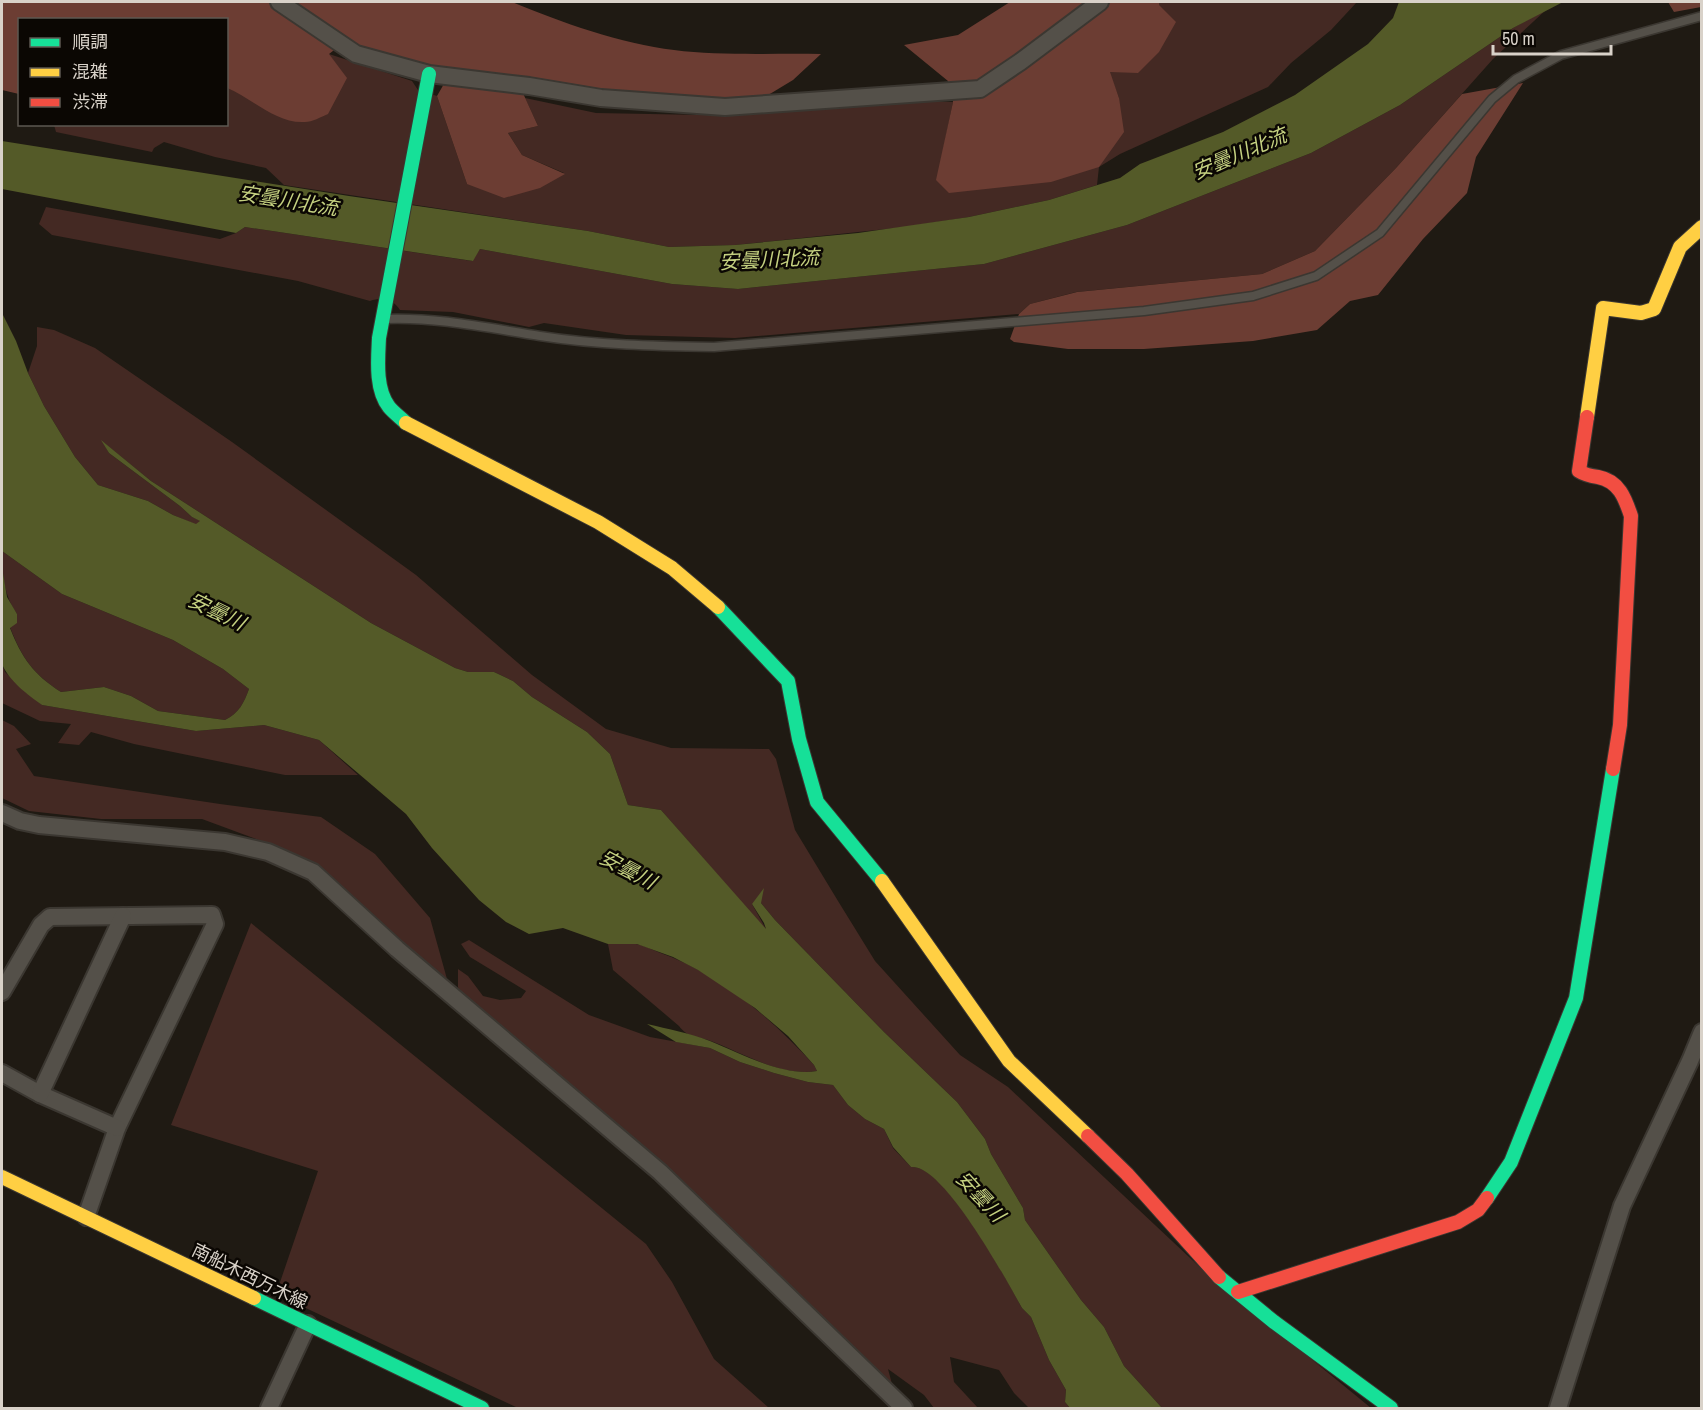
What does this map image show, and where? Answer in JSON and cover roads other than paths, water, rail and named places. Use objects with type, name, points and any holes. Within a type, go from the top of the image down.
[{"type":"street","points":[[279,2],[356,54],[428,82],[528,86],[602,98],[725,106],[980,89],[1100,2]]},
{"type":"street","points":[[428,82],[382,319],[378,362],[381,388],[388,406],[406,423],[598,522],[672,568],[726,614],[788,681],[800,740],[817,802],[882,879],[1009,1061],[1127,1174],[1215,1274],[1391,1408]]},
{"type":"street","points":[[1238,1293],[1458,1222],[1478,1210],[1511,1162],[1576,998],[1620,725],[1631,516],[1620,488],[1612,482],[1584,475],[1579,471],[1603,308],[1641,313],[1654,309],[1680,247],[1701,227]]},
{"type":"street","points":[[2,813],[20,821],[39,825],[225,842],[268,852],[313,872],[397,950],[660,1172],[904,1408]]},
{"type":"street","points":[[2,992],[41,925],[50,917],[212,915],[215,924],[117,1128],[86,1217]]},
{"type":"street","points":[[40,1094],[123,916]]},
{"type":"street","points":[[1558,1408],[1622,1206],[1690,1061],[1701,1032]]},
{"type":"street","points":[[2,1073],[40,1094],[117,1128]]},
{"type":"street","name":"南船木西万木線","points":[[2,1177],[482,1408]]},
{"type":"street","points":[[269,1408],[308,1324]]},
{"type":"lane","points":[[382,319],[418,318],[541,336],[612,343],[652,346],[714,346],[1144,311],[1253,296],[1316,276],[1380,233],[1492,99],[1516,79],[1561,55],[1701,16]]},
{"type":"water","name":"安曇川北流","points":[[1399,2],[1563,2],[1513,28],[1400,105],[1311,153],[1127,225],[984,264],[738,289],[672,284],[480,249],[473,261],[245,227],[236,233],[2,189],[2,141],[588,231],[669,247],[735,245],[858,233],[969,217],[1049,200],[1120,178],[1140,164],[1223,132],[1295,95],[1368,44],[1393,18]]},
{"type":"water","name":"安曇川","points":[[2,313],[44,406],[75,457],[98,485],[148,501],[173,515],[196,524],[200,521],[109,453],[101,440],[151,481],[371,623],[455,668],[468,672],[494,672],[513,681],[532,697],[587,732],[610,754],[628,805],[661,810],[766,929],[752,904],[764,888],[761,903],[775,920],[884,1032],[957,1102],[985,1139],[991,1154],[1023,1208],[1025,1220],[1081,1300],[1104,1327],[1124,1366],[1162,1408],[1070,1408],[1065,1402],[1066,1390],[1049,1360],[1031,1317],[1022,1308],[973,1226],[940,1184],[924,1171],[911,1167],[893,1147],[884,1129],[865,1119],[848,1105],[833,1085],[808,1082],[774,1073],[740,1062],[710,1048],[676,1042],[647,1024],[702,1038],[790,1071],[817,1071],[788,1036],[755,1008],[698,970],[673,957],[637,944],[608,944],[563,928],[529,934],[506,922],[479,900],[432,848],[406,814],[319,740],[264,725],[196,731],[42,705],[19,687],[2,664],[2,567],[7,597],[17,614],[17,623],[10,628],[14,639],[29,665],[61,692],[104,687],[131,696],[158,711],[225,720],[240,707],[249,689],[223,669],[173,640],[62,594],[2,551]]}]
